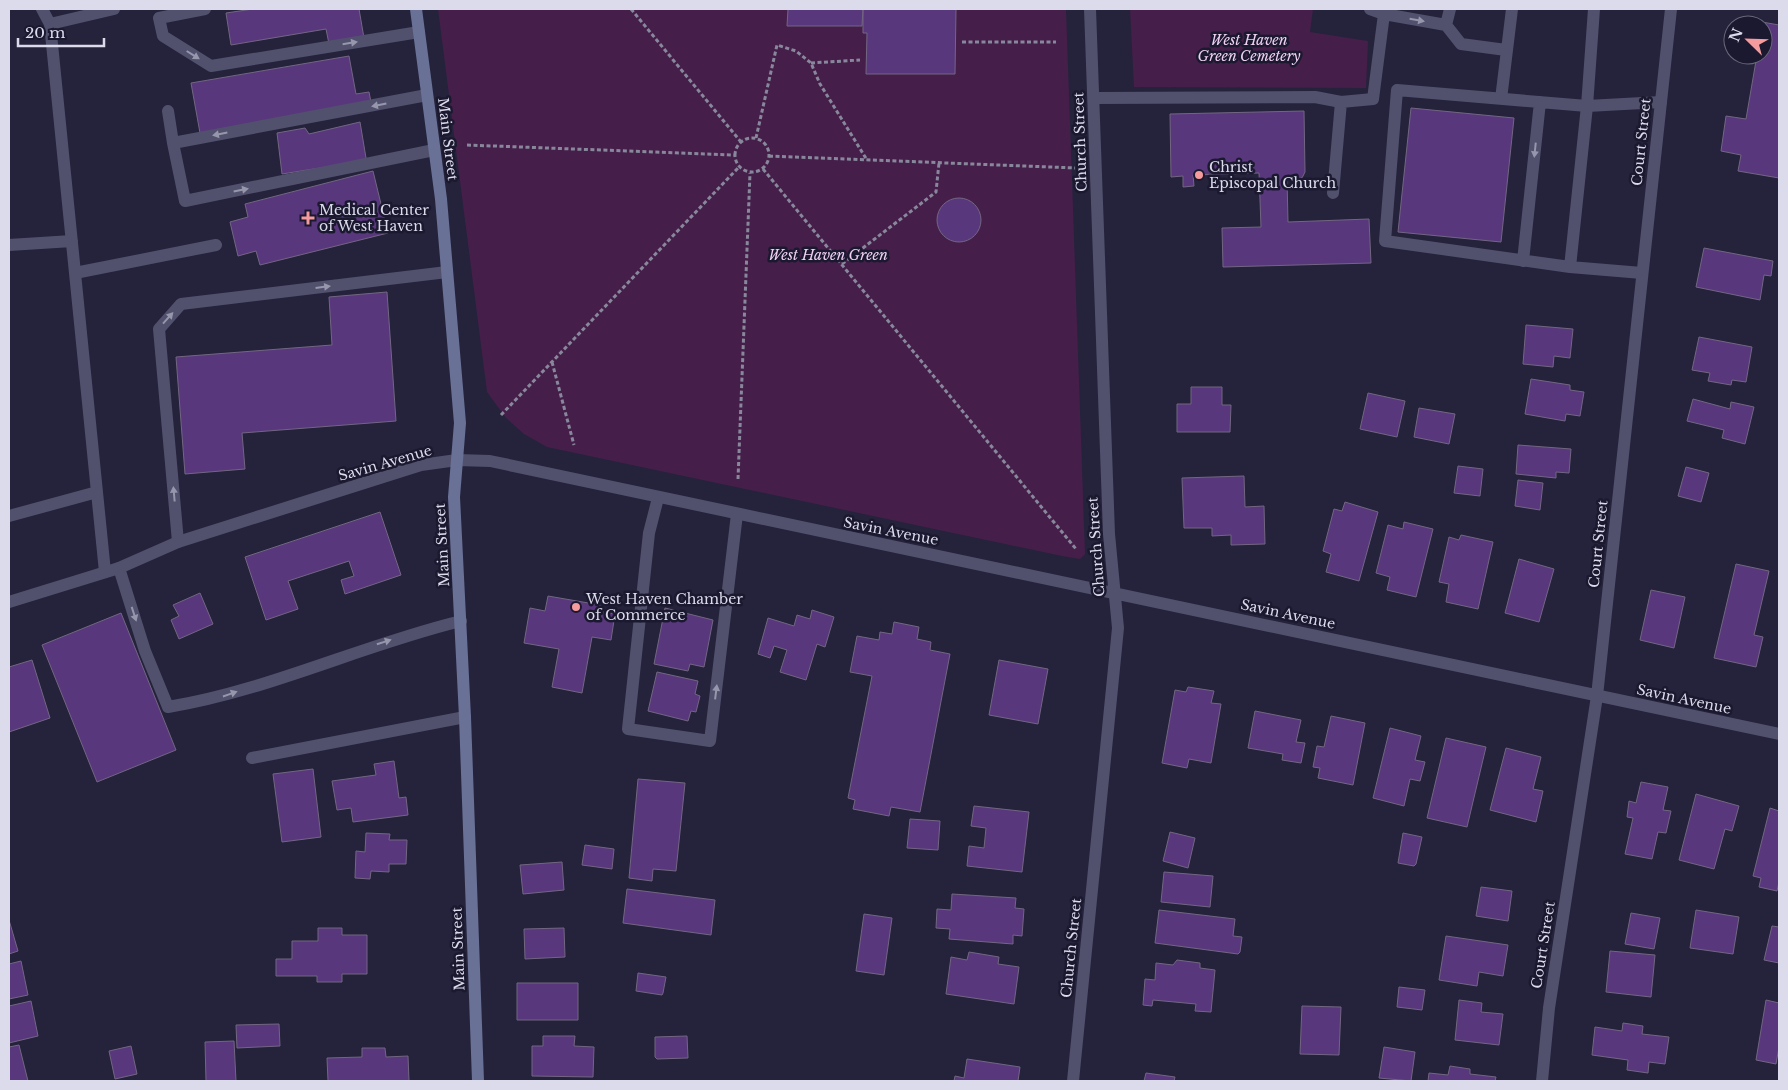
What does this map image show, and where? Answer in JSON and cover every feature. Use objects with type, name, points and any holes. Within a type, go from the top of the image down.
[{"type":"main road","name":"Main Street","points":[[416,9],[447,272],[460,423],[454,497],[465,717],[478,1081]]},
{"type":"street","points":[[42,9],[50,24],[105,572]]},
{"type":"street","points":[[50,24],[114,9]]},
{"type":"street","points":[[205,9],[159,18],[163,36],[211,66],[419,32]]},
{"type":"street","name":"Church Street","points":[[1073,1081],[1118,628],[1113,592],[1109,534],[1090,9]]},
{"type":"street","points":[[1370,9],[1384,14],[1446,25],[1461,44],[1506,50]]},
{"type":"street","points":[[1446,25],[1450,9]]},
{"type":"street","points":[[1502,99],[1512,9]]},
{"type":"street","points":[[1570,267],[1587,106],[1594,9]]},
{"type":"street","name":"Court Street","points":[[1542,1081],[1549,1008],[1597,696],[1671,9]]},
{"type":"street","points":[[1094,98],[1315,96],[1341,102],[1373,99],[1384,14]]},
{"type":"street","points":[[1642,273],[1570,267],[1385,241],[1397,90],[1587,106],[1661,102]]},
{"type":"street","points":[[173,143],[427,95]]},
{"type":"street","points":[[1332,192],[1341,102]]},
{"type":"street","points":[[1524,261],[1540,102]]},
{"type":"street","points":[[168,111],[185,201],[434,150]]},
{"type":"street","points":[[9,245],[72,241]]},
{"type":"street","points":[[74,273],[216,245]]},
{"type":"street","points":[[178,542],[159,328],[181,304],[447,272]]},
{"type":"street","name":"Savin Avenue","points":[[9,602],[119,568],[178,542],[421,465],[457,460],[490,461],[1779,734]]},
{"type":"street","points":[[9,516],[97,492]]},
{"type":"street","points":[[658,498],[649,533],[628,729],[710,741],[737,514]]},
{"type":"street","points":[[119,568],[145,651],[168,707],[210,700],[392,640],[460,621]]},
{"type":"street","points":[[252,758],[465,717]]},
{"type":"path","points":[[631,9],[741,142]]},
{"type":"path","points":[[962,42],[1056,42]]},
{"type":"path","points":[[756,138],[777,45],[796,51],[811,62],[820,84],[867,160]]},
{"type":"path","points":[[811,62],[860,60]]},
{"type":"path","points":[[748,138],[756,138],[768,148],[770,156],[763,169],[750,173],[739,167],[734,155],[741,142],[748,138]]},
{"type":"path","points":[[467,145],[734,155]]},
{"type":"path","points":[[770,156],[1096,168]]},
{"type":"path","points":[[842,264],[936,192],[939,163]]},
{"type":"path","points":[[501,415],[739,167]]},
{"type":"path","points":[[763,169],[1076,549]]},
{"type":"path","points":[[738,479],[750,173]]},
{"type":"path","points":[[552,361],[574,445]]},
{"type":"green space","name":"West Haven Green","points":[[438,9],[1066,9],[1085,554],[1080,559],[1062,556],[547,447],[524,434],[506,418],[487,392]]},
{"type":"green space","name":"West Haven Green Cemetery","points":[[1130,9],[1313,9],[1310,32],[1368,41],[1366,88],[1134,87]]},
{"type":"building","points":[[253,9],[359,9],[364,38],[329,44],[326,29],[231,45],[226,13]]},
{"type":"building","points":[[788,9],[863,9],[862,26],[787,26]]},
{"type":"building","points":[[863,9],[956,9],[955,74],[866,74],[867,33],[863,33]]},
{"type":"building","points":[[1773,24],[1779,25],[1779,178],[1738,171],[1741,155],[1721,151],[1726,116],[1746,119],[1755,65],[1773,65]]},
{"type":"building","points":[[349,56],[356,94],[369,92],[371,102],[200,133],[191,83]]},
{"type":"building","points":[[1411,108],[1514,118],[1501,242],[1398,232]]},
{"type":"building","points":[[1304,111],[1305,172],[1302,178],[1287,178],[1288,222],[1369,219],[1371,263],[1223,267],[1222,228],[1261,227],[1259,173],[1193,175],[1194,186],[1183,187],[1183,176],[1171,177],[1170,114]]},
{"type":"building","points":[[360,122],[366,158],[364,161],[282,174],[277,133],[305,128],[309,134]]},
{"type":"building","points":[[373,171],[388,233],[260,265],[256,251],[238,256],[230,222],[248,217],[245,204]]},
{"type":"building","points":[[959,198],[971,202],[977,208],[981,220],[977,232],[971,238],[959,242],[947,238],[941,232],[937,220],[941,208],[947,202]]},
{"type":"building","points":[[1704,248],[1773,261],[1771,276],[1764,275],[1760,300],[1696,287]]},
{"type":"building","points":[[387,292],[396,421],[242,433],[245,469],[185,474],[176,357],[332,345],[329,297]]},
{"type":"building","points":[[1526,325],[1573,329],[1570,358],[1554,356],[1553,367],[1523,364]]},
{"type":"building","points":[[1699,337],[1752,347],[1746,382],[1732,380],[1731,385],[1708,381],[1710,373],[1692,370]]},
{"type":"building","points":[[1531,379],[1570,385],[1570,390],[1584,392],[1580,416],[1566,414],[1565,421],[1525,414]]},
{"type":"building","points":[[1191,387],[1222,387],[1222,405],[1231,405],[1230,432],[1177,432],[1177,404],[1191,404]]},
{"type":"building","points":[[1368,393],[1405,401],[1397,437],[1360,429]]},
{"type":"building","points":[[1693,399],[1730,409],[1731,402],[1754,407],[1745,444],[1722,438],[1724,430],[1687,421]]},
{"type":"building","points":[[1419,408],[1455,414],[1449,444],[1414,437]]},
{"type":"building","points":[[1518,445],[1571,449],[1569,473],[1556,472],[1556,478],[1516,474]]},
{"type":"building","points":[[1458,466],[1483,469],[1480,496],[1454,493]]},
{"type":"building","points":[[1686,467],[1709,473],[1701,502],[1678,496]]},
{"type":"building","points":[[1244,476],[1245,507],[1264,506],[1265,544],[1231,545],[1231,535],[1212,536],[1212,528],[1184,528],[1182,478]]},
{"type":"building","points":[[1518,480],[1543,483],[1540,510],[1515,506]]},
{"type":"building","points":[[1345,502],[1378,512],[1359,581],[1326,572],[1331,554],[1323,551],[1334,509],[1342,511]]},
{"type":"building","points":[[380,512],[401,575],[345,594],[341,580],[354,576],[349,561],[288,581],[298,609],[266,620],[245,557]]},
{"type":"building","points":[[1404,522],[1433,529],[1416,597],[1387,590],[1390,577],[1376,573],[1388,525],[1403,529]]},
{"type":"building","points":[[1461,535],[1493,542],[1478,609],[1446,602],[1449,584],[1439,582],[1449,537],[1459,540]]},
{"type":"building","points":[[1519,559],[1554,569],[1539,622],[1505,613]]},
{"type":"building","points":[[1736,564],[1769,571],[1754,635],[1763,637],[1756,667],[1714,658]]},
{"type":"building","points":[[1651,590],[1685,597],[1674,648],[1640,640]]},
{"type":"building","points":[[200,593],[213,624],[179,639],[171,620],[179,616],[173,605]]},
{"type":"building","points":[[548,596],[600,605],[599,611],[615,614],[611,640],[592,637],[582,693],[552,687],[559,649],[524,643],[530,608],[545,611]]},
{"type":"building","points":[[665,608],[713,620],[704,667],[690,664],[688,671],[654,664]]},
{"type":"building","points":[[812,610],[834,617],[825,647],[817,644],[806,680],[780,672],[787,650],[774,646],[770,658],[758,654],[768,618],[794,626],[797,615],[810,619]]},
{"type":"building","points":[[121,613],[176,750],[97,782],[42,645]]},
{"type":"building","points":[[894,622],[919,627],[917,639],[931,642],[930,650],[950,654],[920,812],[891,807],[889,816],[853,809],[855,800],[848,798],[872,676],[850,672],[857,636],[879,640],[880,632],[892,634]]},
{"type":"building","points":[[32,660],[50,718],[9,732],[9,667]]},
{"type":"building","points":[[999,660],[1048,669],[1038,724],[989,715]]},
{"type":"building","points":[[657,672],[698,681],[695,694],[700,696],[696,712],[691,711],[688,721],[648,711]]},
{"type":"building","points":[[1188,687],[1214,691],[1211,703],[1221,704],[1211,763],[1189,759],[1187,768],[1162,763],[1175,690],[1186,692]]},
{"type":"building","points":[[1255,711],[1301,720],[1296,742],[1305,743],[1301,763],[1282,760],[1283,754],[1248,748]]},
{"type":"building","points":[[1331,716],[1365,723],[1353,785],[1318,778],[1320,768],[1313,767],[1317,746],[1324,747]]},
{"type":"building","points":[[1390,728],[1421,736],[1415,760],[1425,762],[1420,781],[1410,779],[1404,806],[1373,798]]},
{"type":"building","points":[[1446,738],[1486,747],[1467,827],[1427,818]]},
{"type":"building","points":[[1506,748],[1541,757],[1533,789],[1543,791],[1536,822],[1490,810]]},
{"type":"building","points":[[394,761],[399,798],[406,797],[408,815],[353,822],[351,808],[337,810],[332,781],[376,775],[374,764]]},
{"type":"building","points":[[313,769],[321,837],[282,842],[273,774]]},
{"type":"building","points":[[638,779],[685,783],[676,871],[653,869],[652,881],[629,878]]},
{"type":"building","points":[[1641,782],[1668,787],[1663,810],[1671,811],[1666,833],[1658,832],[1652,859],[1625,854],[1633,818],[1627,817],[1629,801],[1636,803]]},
{"type":"building","points":[[1696,794],[1739,806],[1732,831],[1725,829],[1714,869],[1679,860]]},
{"type":"building","points":[[974,806],[1029,812],[1022,872],[967,866],[969,846],[984,848],[986,828],[971,826]]},
{"type":"building","points":[[1770,808],[1779,811],[1779,882],[1777,891],[1759,887],[1761,878],[1753,876]]},
{"type":"building","points":[[910,819],[940,821],[938,850],[907,848]]},
{"type":"building","points":[[1170,832],[1195,838],[1188,868],[1163,861]]},
{"type":"building","points":[[366,833],[390,834],[389,840],[407,840],[406,864],[389,864],[389,872],[371,871],[370,879],[355,878],[356,851],[365,852]]},
{"type":"building","points":[[1403,833],[1422,837],[1414,866],[1398,863]]},
{"type":"building","points":[[585,845],[614,849],[612,869],[582,865]]},
{"type":"building","points":[[562,862],[564,890],[523,894],[520,865]]},
{"type":"building","points":[[1164,872],[1213,876],[1210,907],[1161,902]]},
{"type":"building","points":[[1481,887],[1512,891],[1508,921],[1476,916]]},
{"type":"building","points":[[627,889],[715,900],[711,935],[623,923]]},
{"type":"building","points":[[952,894],[1016,898],[1015,908],[1024,909],[1022,936],[1013,935],[1013,944],[949,939],[950,929],[936,928],[937,909],[951,910]]},
{"type":"building","points":[[1159,910],[1235,919],[1233,936],[1242,937],[1240,952],[1238,954],[1155,943]]},
{"type":"building","points":[[1696,910],[1739,917],[1733,954],[1690,948]]},
{"type":"building","points":[[1631,913],[1660,918],[1654,949],[1625,944]]},
{"type":"building","points":[[864,914],[892,918],[884,975],[856,971]]},
{"type":"building","points":[[9,920],[18,951],[9,954]]},
{"type":"building","points":[[1772,926],[1779,927],[1779,963],[1764,960]]},
{"type":"building","points":[[318,928],[342,928],[342,935],[367,935],[367,974],[342,974],[342,982],[317,982],[317,976],[276,976],[276,959],[292,959],[292,941],[318,941]]},
{"type":"building","points":[[564,928],[565,957],[525,959],[524,929]]},
{"type":"building","points":[[1446,936],[1508,945],[1503,976],[1479,972],[1477,986],[1439,980]]},
{"type":"building","points":[[1610,951],[1655,955],[1651,997],[1606,992]]},
{"type":"building","points":[[969,952],[999,957],[998,964],[1019,967],[1014,1004],[946,994],[951,957],[967,960]]},
{"type":"building","points":[[1177,960],[1200,963],[1200,968],[1215,970],[1211,1012],[1195,1011],[1196,1004],[1153,1000],[1152,1006],[1143,1005],[1145,979],[1155,980],[1156,963],[1173,965]]},
{"type":"building","points":[[21,961],[28,995],[9,999],[9,964]]},
{"type":"building","points":[[638,973],[666,977],[662,995],[636,991]]},
{"type":"building","points":[[517,983],[578,983],[578,1020],[517,1020]]},
{"type":"building","points":[[1399,987],[1425,990],[1422,1010],[1397,1007]]},
{"type":"building","points":[[1459,1000],[1482,1003],[1481,1012],[1503,1014],[1499,1045],[1455,1040]]},
{"type":"building","points":[[1766,1000],[1779,1003],[1779,1047],[1776,1064],[1756,1060]]},
{"type":"building","points":[[31,1001],[38,1036],[9,1043],[9,1006]]},
{"type":"building","points":[[1302,1006],[1341,1007],[1339,1055],[1300,1054]]},
{"type":"building","points":[[1623,1023],[1643,1026],[1642,1034],[1669,1037],[1665,1064],[1649,1062],[1648,1073],[1627,1070],[1628,1060],[1592,1055],[1595,1027],[1622,1031]]},
{"type":"building","points":[[279,1024],[280,1046],[237,1048],[236,1025]]},
{"type":"building","points":[[543,1036],[575,1036],[574,1046],[594,1047],[593,1077],[532,1076],[532,1046],[543,1046]]},
{"type":"building","points":[[687,1036],[688,1058],[657,1059],[655,1057],[655,1037]]},
{"type":"building","points":[[234,1041],[236,1081],[206,1081],[205,1042]]},
{"type":"building","points":[[19,1045],[28,1081],[9,1081],[9,1047]]},
{"type":"building","points":[[131,1046],[137,1074],[115,1079],[109,1051]]},
{"type":"building","points":[[1384,1047],[1415,1052],[1411,1081],[1379,1078]]},
{"type":"building","points":[[362,1048],[385,1048],[386,1057],[408,1056],[409,1081],[328,1081],[327,1058],[362,1057]]},
{"type":"building","points":[[967,1059],[1020,1067],[1018,1081],[954,1081],[955,1076],[964,1078]]},
{"type":"building","points":[[1450,1066],[1470,1069],[1470,1074],[1496,1077],[1495,1081],[1428,1081],[1429,1073],[1448,1075]]},
{"type":"building","points":[[1146,1073],[1175,1077],[1174,1081],[1144,1081]]},
{"type":"place","name":"Christ Episcopal Church","points":[[1199,175]]},
{"type":"place","name":"Medical Center of West Haven","points":[[308,218]]},
{"type":"place","name":"West Haven Chamber of Commerce","points":[[576,607]]}]
